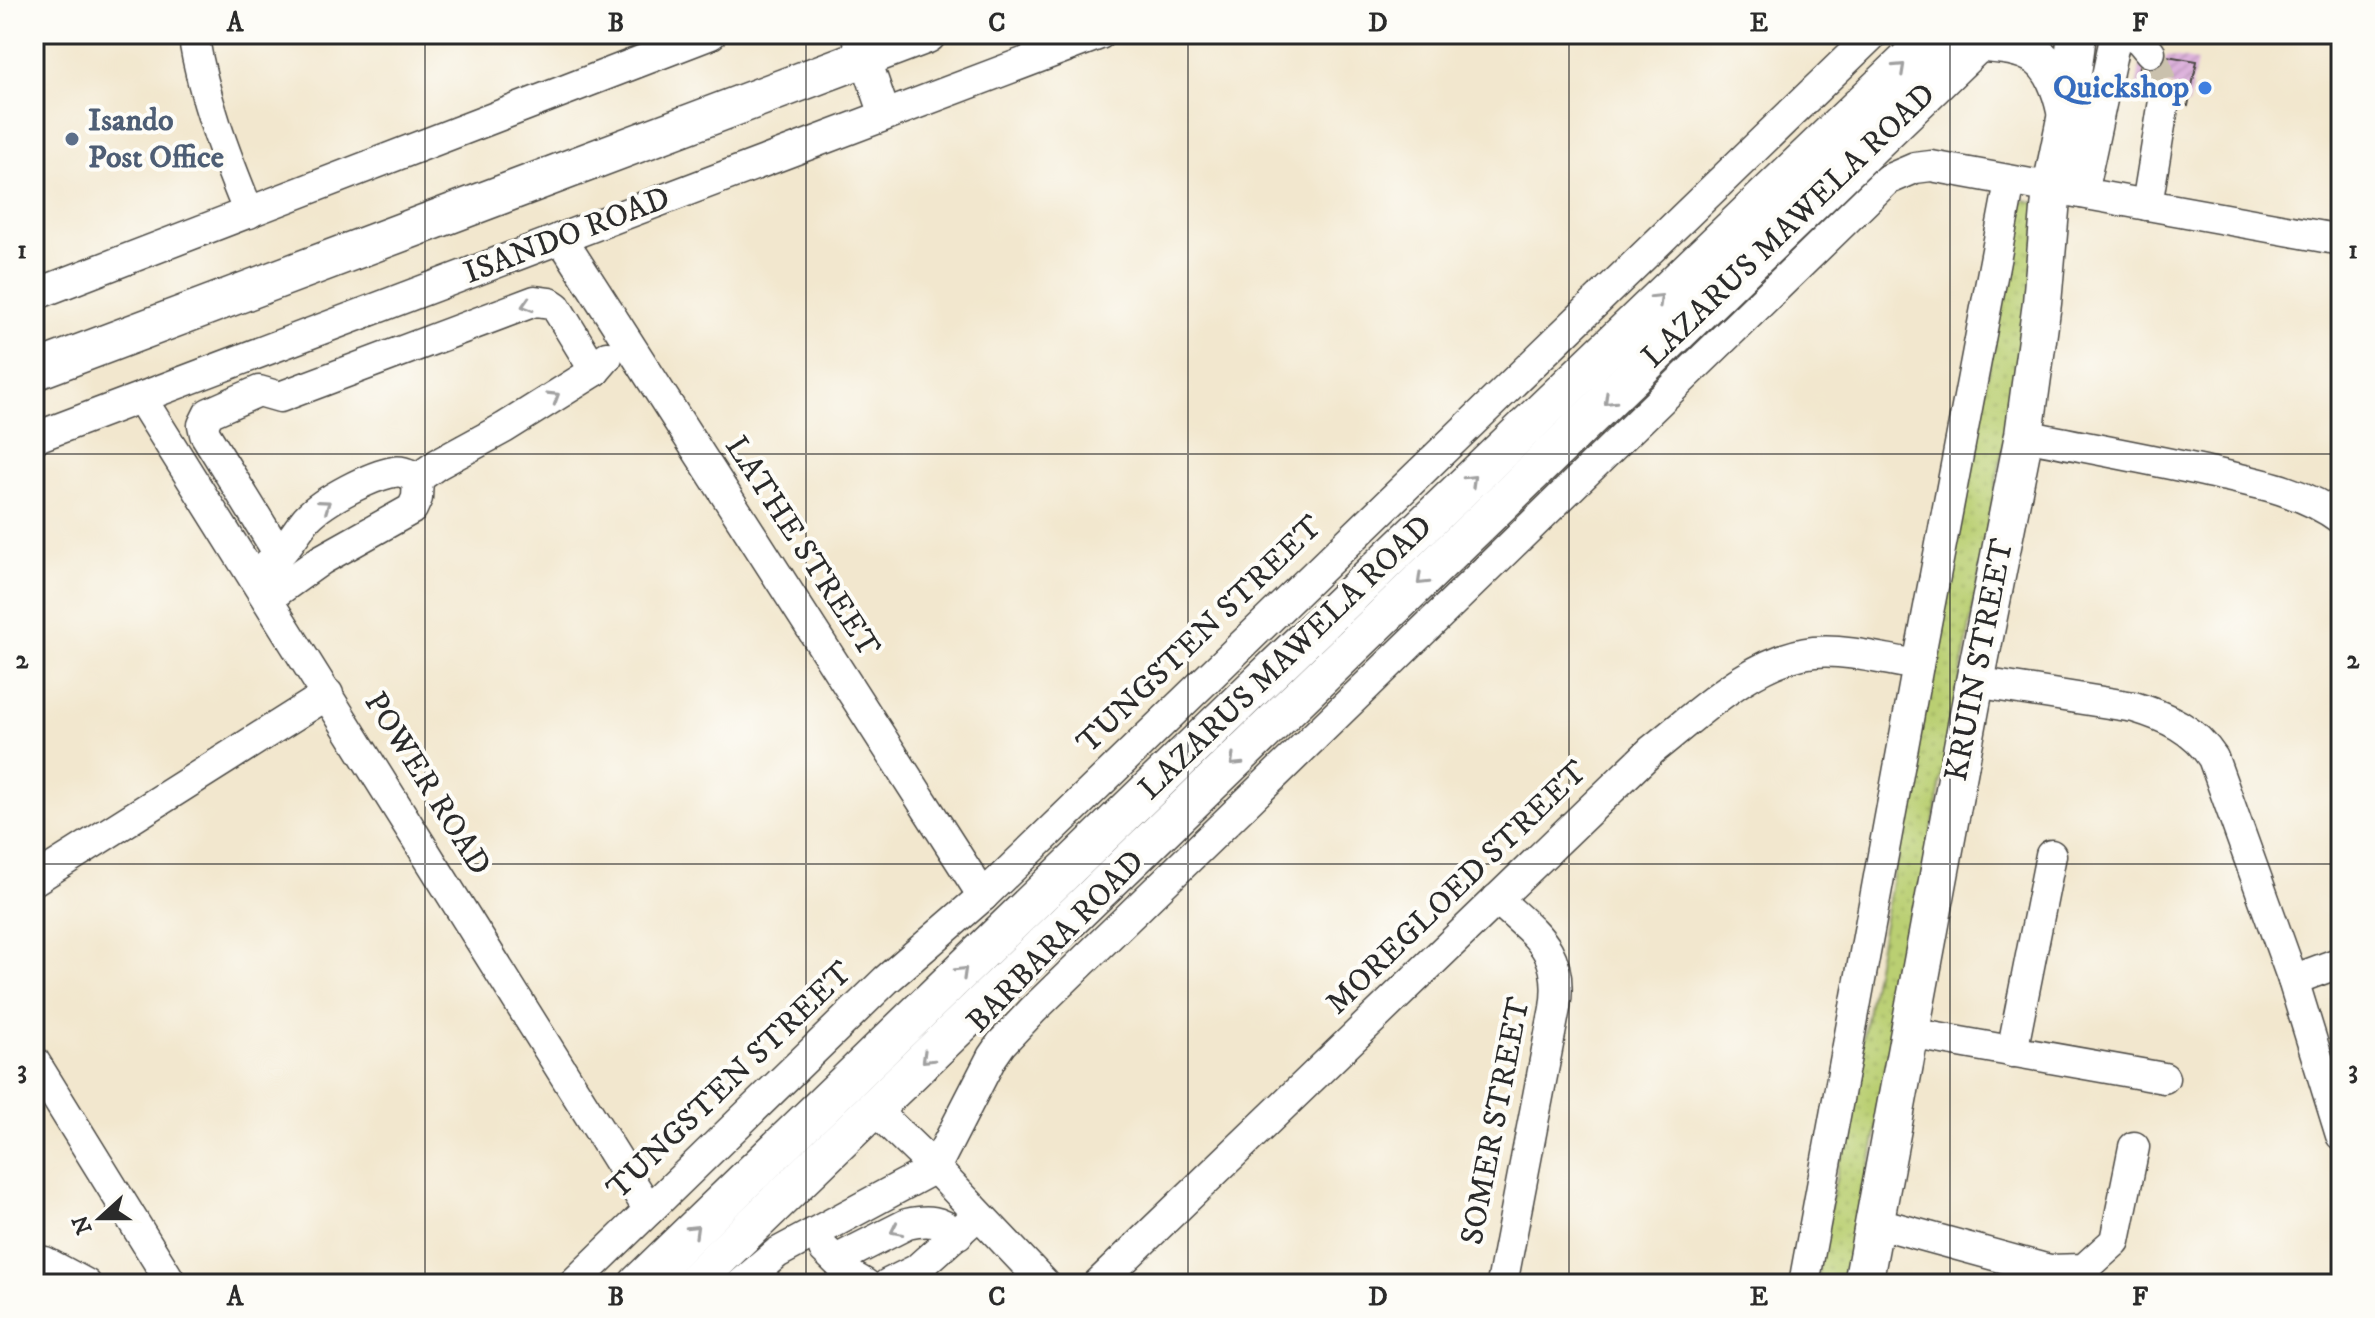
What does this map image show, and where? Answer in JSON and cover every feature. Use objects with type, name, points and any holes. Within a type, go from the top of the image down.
[{"type":"main road","name":"ISANDO ROAD","points":[[34,371],[861,46],[927,34]]},
{"type":"main road","name":"LAZARUS MAWELA ROAD","points":[[638,1284],[1935,34]]},
{"type":"main road","name":"KRUIN STREET","points":[[1863,1284],[2024,435],[2042,303],[2067,190],[2067,114],[2077,34]]},
{"type":"main road","name":"LAZARUS MAWELA ROAD","points":[[692,1284],[1982,39]]},
{"type":"main road","points":[[1982,39],[2027,50],[2040,58],[2050,67],[2067,114]]},
{"type":"main road","points":[[760,1165],[829,1120],[845,1113],[874,1109]]},
{"type":"street","points":[[193,34],[204,91],[215,127],[249,213]]},
{"type":"street","points":[[34,295],[711,34]]},
{"type":"street","name":"ISANDO ROAD","points":[[34,438],[1100,34]]},
{"type":"street","name":"TUNGSTEN STREET","points":[[573,1284],[886,980],[983,896],[1873,34]]},
{"type":"street","points":[[2067,190],[2116,34]]},
{"type":"street","points":[[861,46],[885,115]]},
{"type":"street","points":[[2147,205],[2164,101]]},
{"type":"street","name":"BARBARA ROAD","points":[[935,1168],[992,1057],[1033,1010],[1887,180],[1915,168],[1931,166],[2341,240]]},
{"type":"street","name":"KRUIN STREET","points":[[1804,1284],[2010,182]]},
{"type":"street","name":"LATHE STREET","points":[[561,238],[983,896]]},
{"type":"street","points":[[279,554],[205,434],[203,425],[209,413],[259,391],[280,397],[535,301],[556,307],[595,371]]},
{"type":"street","points":[[418,478],[595,371],[608,355],[628,343]]},
{"type":"street","name":"POWER ROAD","points":[[141,398],[649,1210]]},
{"type":"street","points":[[2024,435],[2274,487],[2304,497],[2341,519]]},
{"type":"street","points":[[260,587],[279,554],[309,516],[335,497],[396,471],[418,478]]},
{"type":"street","points":[[260,587],[321,560],[412,509],[417,498],[418,478]]},
{"type":"street","name":"MOREGLOED STREET","points":[[1098,1284],[1652,750],[1710,704],[1756,672],[1781,660],[1813,652],[1836,652],[1918,665]]},
{"type":"street","points":[[1975,682],[2134,707],[2171,720],[2194,734],[2213,758],[2293,980],[2341,1135]]},
{"type":"street","points":[[34,880],[328,694]]},
{"type":"street","points":[[2012,1052],[2051,855]]},
{"type":"street","name":"SOMER STREET","points":[[1497,899],[1546,947],[1558,980],[1502,1284]]},
{"type":"street","points":[[2293,980],[2341,962]]},
{"type":"street","points":[[1909,1033],[2164,1078]]},
{"type":"street","points":[[34,1061],[172,1284]]},
{"type":"street","points":[[874,1109],[935,1168],[969,1224],[1045,1284]]},
{"type":"street","points":[[1874,1222],[2049,1270],[2084,1269],[2115,1241],[2134,1147]]},
{"type":"street","points":[[741,1284],[777,1253],[935,1168]]},
{"type":"street","points":[[836,1260],[918,1221],[969,1224]]},
{"type":"street","points":[[888,1284],[916,1270],[969,1224]]},
{"type":"street","points":[[811,1235],[853,1277],[865,1284]]},
{"type":"street","points":[[34,1261],[45,1262],[86,1284]]},
{"type":"green space","points":[[2026,200],[2038,204],[2032,290],[1848,1284],[1816,1284],[2020,204]]},
{"type":"building","points":[[2167,56],[2197,61],[2188,106],[2182,104],[2176,88],[2168,83],[2157,85],[2146,98],[2135,96],[2140,66],[2154,70],[2162,65]]},
{"type":"tunnel","points":[[2150,52],[2159,72],[2164,101]]},
{"type":"place","name":"Quickshop","points":[[2205,88]]},
{"type":"place","name":"Isando Post Office","points":[[72,139]]}]
